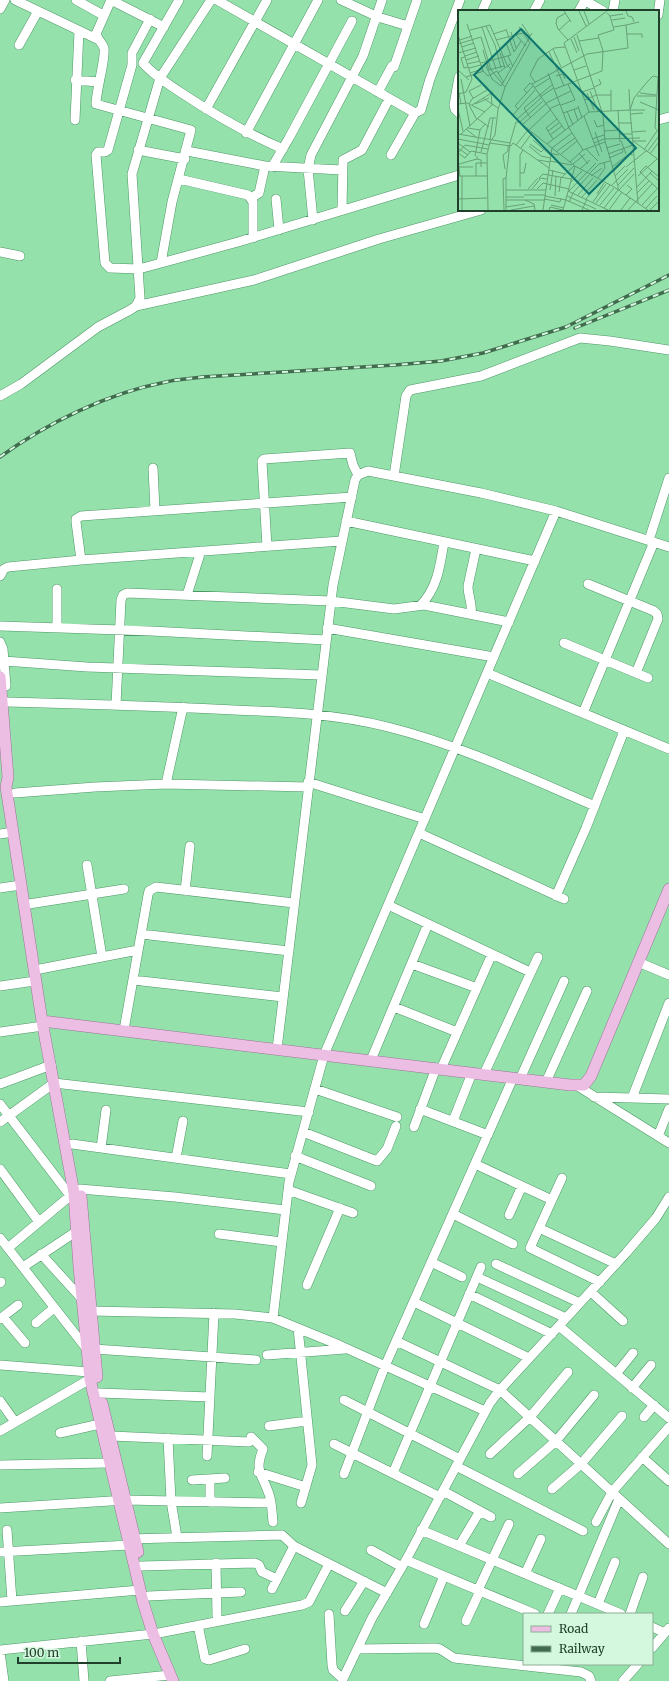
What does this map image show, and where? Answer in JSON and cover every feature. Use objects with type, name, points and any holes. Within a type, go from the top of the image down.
[{"type":"main road","points":[[0,677],[7,781],[35,982],[72,1144],[80,1189],[90,1311],[92,1377],[100,1424],[109,1463],[122,1501]]},
{"type":"main road","points":[[7,781],[14,793],[29,904],[40,969],[44,1022],[51,1065],[58,1084],[77,1231],[82,1300],[90,1349]]},
{"type":"main road","points":[[44,1022],[124,1030],[546,1082],[584,1085],[591,1076],[669,890]]},
{"type":"main road","points":[[92,1377],[99,1393],[111,1436],[122,1501],[144,1593],[156,1634],[172,1678]]},
{"type":"main road","points":[[131,1541],[141,1566],[144,1593]]},
{"type":"main road","points":[[156,1634],[180,1681]]},
{"type":"street","points":[[0,8],[5,0]]},
{"type":"street","points":[[15,0],[99,40]]},
{"type":"street","points":[[76,0],[103,14]]},
{"type":"street","points":[[161,263],[172,202],[186,155],[191,130],[96,104],[98,82],[104,53],[97,31],[103,14],[111,0],[164,27]]},
{"type":"street","points":[[179,0],[143,63],[160,78],[206,110],[246,133],[283,148]]},
{"type":"street","points":[[136,306],[140,298],[140,291],[132,174],[147,118],[160,78],[211,0]]},
{"type":"street","points":[[217,0],[415,113]]},
{"type":"street","points":[[206,110],[268,0]]},
{"type":"street","points":[[246,133],[318,0]]},
{"type":"street","points":[[341,0],[378,17],[408,26]]},
{"type":"street","points":[[312,220],[308,169],[311,155],[363,56],[378,17],[382,0]]},
{"type":"street","points":[[378,92],[393,66],[418,0]]},
{"type":"street","points":[[391,155],[415,113],[421,110],[430,79],[460,0]]},
{"type":"street","points":[[482,10],[487,0]]},
{"type":"street","points":[[535,10],[540,0]]},
{"type":"street","points":[[579,10],[584,0],[601,10]]},
{"type":"street","points":[[613,10],[615,0]]},
{"type":"street","points":[[659,10],[660,0]]},
{"type":"street","points":[[19,45],[38,11]]},
{"type":"street","points":[[150,19],[132,53],[132,65],[108,150],[106,152],[98,152],[96,155],[106,263],[113,269],[139,269],[253,238],[458,175]]},
{"type":"street","points":[[251,198],[259,193],[268,167],[283,148],[352,21]]},
{"type":"street","points":[[74,120],[75,80],[79,31]]},
{"type":"street","points":[[75,80],[98,82]]},
{"type":"street","points":[[458,83],[454,105],[458,112]]},
{"type":"street","points":[[342,210],[342,163],[345,158],[362,150],[389,99]]},
{"type":"street","points":[[659,120],[669,116]]},
{"type":"street","points":[[138,150],[186,155],[268,167],[342,170]]},
{"type":"street","points":[[179,179],[246,194],[253,202],[253,238]]},
{"type":"street","points":[[276,200],[279,230]]},
{"type":"street","points":[[0,396],[20,384],[98,327],[136,306],[254,280],[379,239],[477,211]]},
{"type":"street","points":[[0,252],[20,256]]},
{"type":"street","points":[[394,476],[406,396],[410,390],[481,376],[580,338],[669,350]]},
{"type":"street","points":[[267,548],[261,464],[264,459],[350,453],[353,465],[358,475]]},
{"type":"street","points":[[153,468],[155,510]]},
{"type":"street","points":[[277,1049],[327,628],[341,542],[355,480],[358,475],[368,471],[481,493],[556,511],[669,546]]},
{"type":"street","points":[[584,713],[630,601],[652,541],[669,478]]},
{"type":"street","points":[[81,560],[76,522],[78,517],[263,502],[352,497]]},
{"type":"street","points":[[273,1318],[285,1210],[291,1174],[324,1055],[556,511]]},
{"type":"street","points":[[346,521],[535,561]]},
{"type":"street","points":[[0,576],[4,569],[8,567],[81,560],[341,542]]},
{"type":"street","points":[[421,605],[428,598],[436,583],[444,542]]},
{"type":"street","points":[[471,614],[472,603],[468,592],[468,586],[476,549]]},
{"type":"street","points":[[187,595],[201,551]]},
{"type":"street","points":[[588,584],[658,614],[658,619],[636,673]]},
{"type":"street","points":[[57,628],[58,589]]},
{"type":"street","points":[[116,705],[121,630],[121,600],[123,595],[127,593],[331,601],[394,609],[421,605],[509,622]]},
{"type":"street","points":[[0,626],[326,640]]},
{"type":"street","points":[[327,628],[494,656]]},
{"type":"street","points":[[0,642],[3,649],[7,702],[7,781]]},
{"type":"street","points":[[564,643],[648,678]]},
{"type":"street","points":[[4,661],[119,668],[321,675]]},
{"type":"street","points":[[487,673],[669,749]]},
{"type":"street","points":[[7,702],[183,707],[316,714],[387,726],[456,747],[595,806]]},
{"type":"street","points":[[166,784],[183,707]]},
{"type":"street","points":[[419,833],[560,898],[624,730]]},
{"type":"street","points":[[14,793],[95,787],[166,784],[308,785],[425,819]]},
{"type":"street","points":[[0,834],[13,832]]},
{"type":"street","points":[[186,891],[190,846]]},
{"type":"street","points":[[87,865],[102,957]]},
{"type":"street","points":[[0,888],[21,885]]},
{"type":"street","points":[[124,1030],[149,891],[156,887],[294,903]]},
{"type":"street","points":[[29,904],[124,889]]},
{"type":"street","points":[[388,905],[530,972]]},
{"type":"street","points":[[371,1060],[428,924]]},
{"type":"street","points":[[141,934],[289,950]]},
{"type":"street","points":[[40,969],[138,950]]},
{"type":"street","points":[[414,1127],[420,1109],[438,1069],[458,1032],[492,954]]},
{"type":"street","points":[[484,1074],[538,957]]},
{"type":"street","points":[[638,962],[669,976]]},
{"type":"street","points":[[412,964],[476,988]]},
{"type":"street","points":[[133,980],[283,997]]},
{"type":"street","points":[[344,1474],[385,1366],[488,1134],[564,981]]},
{"type":"street","points":[[0,986],[35,982]]},
{"type":"street","points":[[546,1082],[587,991]]},
{"type":"street","points":[[632,1098],[669,1003]]},
{"type":"street","points":[[394,1007],[458,1032]]},
{"type":"street","points":[[0,1032],[44,1022]]},
{"type":"street","points":[[0,1084],[51,1065]]},
{"type":"street","points":[[453,1121],[472,1073]]},
{"type":"street","points":[[0,1122],[58,1084],[309,1112]]},
{"type":"street","points":[[576,1085],[669,1143]]},
{"type":"street","points":[[302,1132],[377,1161],[386,1149],[396,1121],[315,1089]]},
{"type":"street","points":[[594,1097],[669,1099]]},
{"type":"street","points":[[0,1104],[73,1199],[39,1222],[8,1248]]},
{"type":"street","points":[[420,1109],[488,1134]]},
{"type":"street","points":[[658,1136],[669,1109]]},
{"type":"street","points":[[101,1148],[106,1110]]},
{"type":"street","points":[[176,1158],[183,1121]]},
{"type":"street","points":[[72,1144],[291,1174]]},
{"type":"street","points":[[295,1156],[371,1186]]},
{"type":"street","points":[[475,1164],[552,1200]]},
{"type":"street","points":[[0,1169],[39,1222]]},
{"type":"street","points":[[562,1178],[531,1249],[600,1282]]},
{"type":"street","points":[[509,1215],[522,1186]]},
{"type":"street","points":[[80,1189],[175,1197],[285,1210]]},
{"type":"street","points":[[288,1190],[353,1213]]},
{"type":"street","points":[[329,1614],[333,1670],[343,1680],[387,1593],[442,1494],[485,1411],[500,1390],[591,1292],[656,1218],[669,1197]]},
{"type":"street","points":[[307,1285],[340,1208]]},
{"type":"street","points":[[453,1214],[513,1244]]},
{"type":"street","points":[[539,1228],[616,1264]]},
{"type":"street","points":[[23,1267],[77,1231]]},
{"type":"street","points":[[219,1234],[282,1242]]},
{"type":"street","points":[[0,1238],[54,1308],[90,1349],[256,1360]]},
{"type":"street","points":[[41,1254],[82,1300]]},
{"type":"street","points":[[431,1262],[462,1277]]},
{"type":"street","points":[[496,1264],[580,1303]]},
{"type":"street","points":[[393,1473],[481,1267]]},
{"type":"street","points":[[477,1277],[566,1318]]},
{"type":"street","points":[[591,1292],[623,1321]]},
{"type":"street","points":[[470,1294],[552,1334]]},
{"type":"street","points":[[414,1302],[529,1358]]},
{"type":"street","points":[[18,1305],[1,1318],[25,1343]]},
{"type":"street","points":[[36,1323],[54,1308]]},
{"type":"street","points":[[90,1311],[214,1313],[256,1315],[273,1318],[347,1349],[485,1411]]},
{"type":"street","points":[[207,1456],[214,1313]]},
{"type":"street","points":[[559,1326],[669,1418]]},
{"type":"street","points":[[298,1328],[312,1465],[302,1502]]},
{"type":"street","points":[[396,1342],[500,1390],[669,1544]]},
{"type":"street","points":[[266,1355],[347,1349]]},
{"type":"street","points":[[616,1374],[633,1353]]},
{"type":"street","points":[[632,1388],[651,1365]]},
{"type":"street","points":[[0,1367],[92,1377]]},
{"type":"street","points":[[490,1454],[530,1417],[568,1372]]},
{"type":"street","points":[[0,1431],[92,1377]]},
{"type":"street","points":[[99,1393],[210,1397]]},
{"type":"street","points":[[518,1474],[556,1441],[594,1395]]},
{"type":"street","points":[[344,1400],[410,1433],[458,1462],[583,1531]]},
{"type":"street","points":[[0,1401],[15,1422]]},
{"type":"street","points":[[644,1417],[654,1405]]},
{"type":"street","points":[[552,1489],[581,1464],[622,1416]]},
{"type":"street","points":[[269,1426],[307,1421]]},
{"type":"street","points":[[60,1433],[100,1424]]},
{"type":"street","points":[[596,1522],[612,1492],[669,1427]]},
{"type":"street","points":[[111,1436],[250,1440],[263,1449],[258,1464],[258,1472],[269,1495],[273,1522]]},
{"type":"street","points":[[168,1438],[171,1501],[178,1537]]},
{"type":"street","points":[[334,1444],[393,1473],[492,1517]]},
{"type":"street","points":[[642,1457],[669,1481]]},
{"type":"street","points":[[0,1466],[109,1463]]},
{"type":"street","points":[[258,1472],[306,1487]]},
{"type":"street","points":[[192,1480],[225,1478]]},
{"type":"street","points":[[210,1479],[210,1502]]},
{"type":"street","points":[[571,1613],[619,1499]]},
{"type":"street","points":[[0,1508],[122,1501],[271,1503]]},
{"type":"street","points":[[459,1546],[480,1511]]},
{"type":"street","points":[[466,1621],[492,1559],[509,1524]]},
{"type":"street","points":[[8,1530],[12,1601]]},
{"type":"street","points":[[421,1530],[619,1613]]},
{"type":"street","points":[[0,1552],[178,1537],[275,1534],[286,1537],[294,1546],[387,1593]]},
{"type":"street","points":[[525,1574],[541,1539]]},
{"type":"street","points":[[272,1588],[294,1546]]},
{"type":"street","points":[[371,1550],[444,1576],[533,1613]]},
{"type":"street","points":[[598,1604],[615,1562]]},
{"type":"street","points":[[216,1563],[217,1593],[215,1598],[217,1616]]},
{"type":"street","points":[[141,1566],[255,1563],[259,1565],[262,1572],[277,1579]]},
{"type":"street","points":[[4,1681],[0,1651],[156,1634],[302,1606],[309,1602],[329,1564]]},
{"type":"street","points":[[424,1624],[444,1576]]},
{"type":"street","points":[[630,1613],[643,1577]]},
{"type":"street","points":[[345,1611],[364,1581]]},
{"type":"street","points":[[548,1613],[560,1588]]},
{"type":"street","points":[[0,1602],[144,1593],[241,1592]]},
{"type":"street","points":[[198,1625],[205,1659],[208,1660],[245,1649]]},
{"type":"street","points":[[653,1627],[667,1630],[653,1647]]},
{"type":"street","points":[[81,1641],[84,1681]]},
{"type":"street","points":[[358,1649],[435,1648],[440,1649],[454,1658],[581,1672],[589,1676],[591,1681]]},
{"type":"street","points":[[623,1681],[637,1665]]},
{"type":"street","points":[[110,1681],[172,1678]]},
{"type":"railway","points":[[0,457],[18,444],[58,421],[100,402],[144,387],[175,380],[202,377],[395,365],[441,361],[483,353],[566,327],[669,275]]},
{"type":"railway","points":[[575,328],[669,290]]}]
